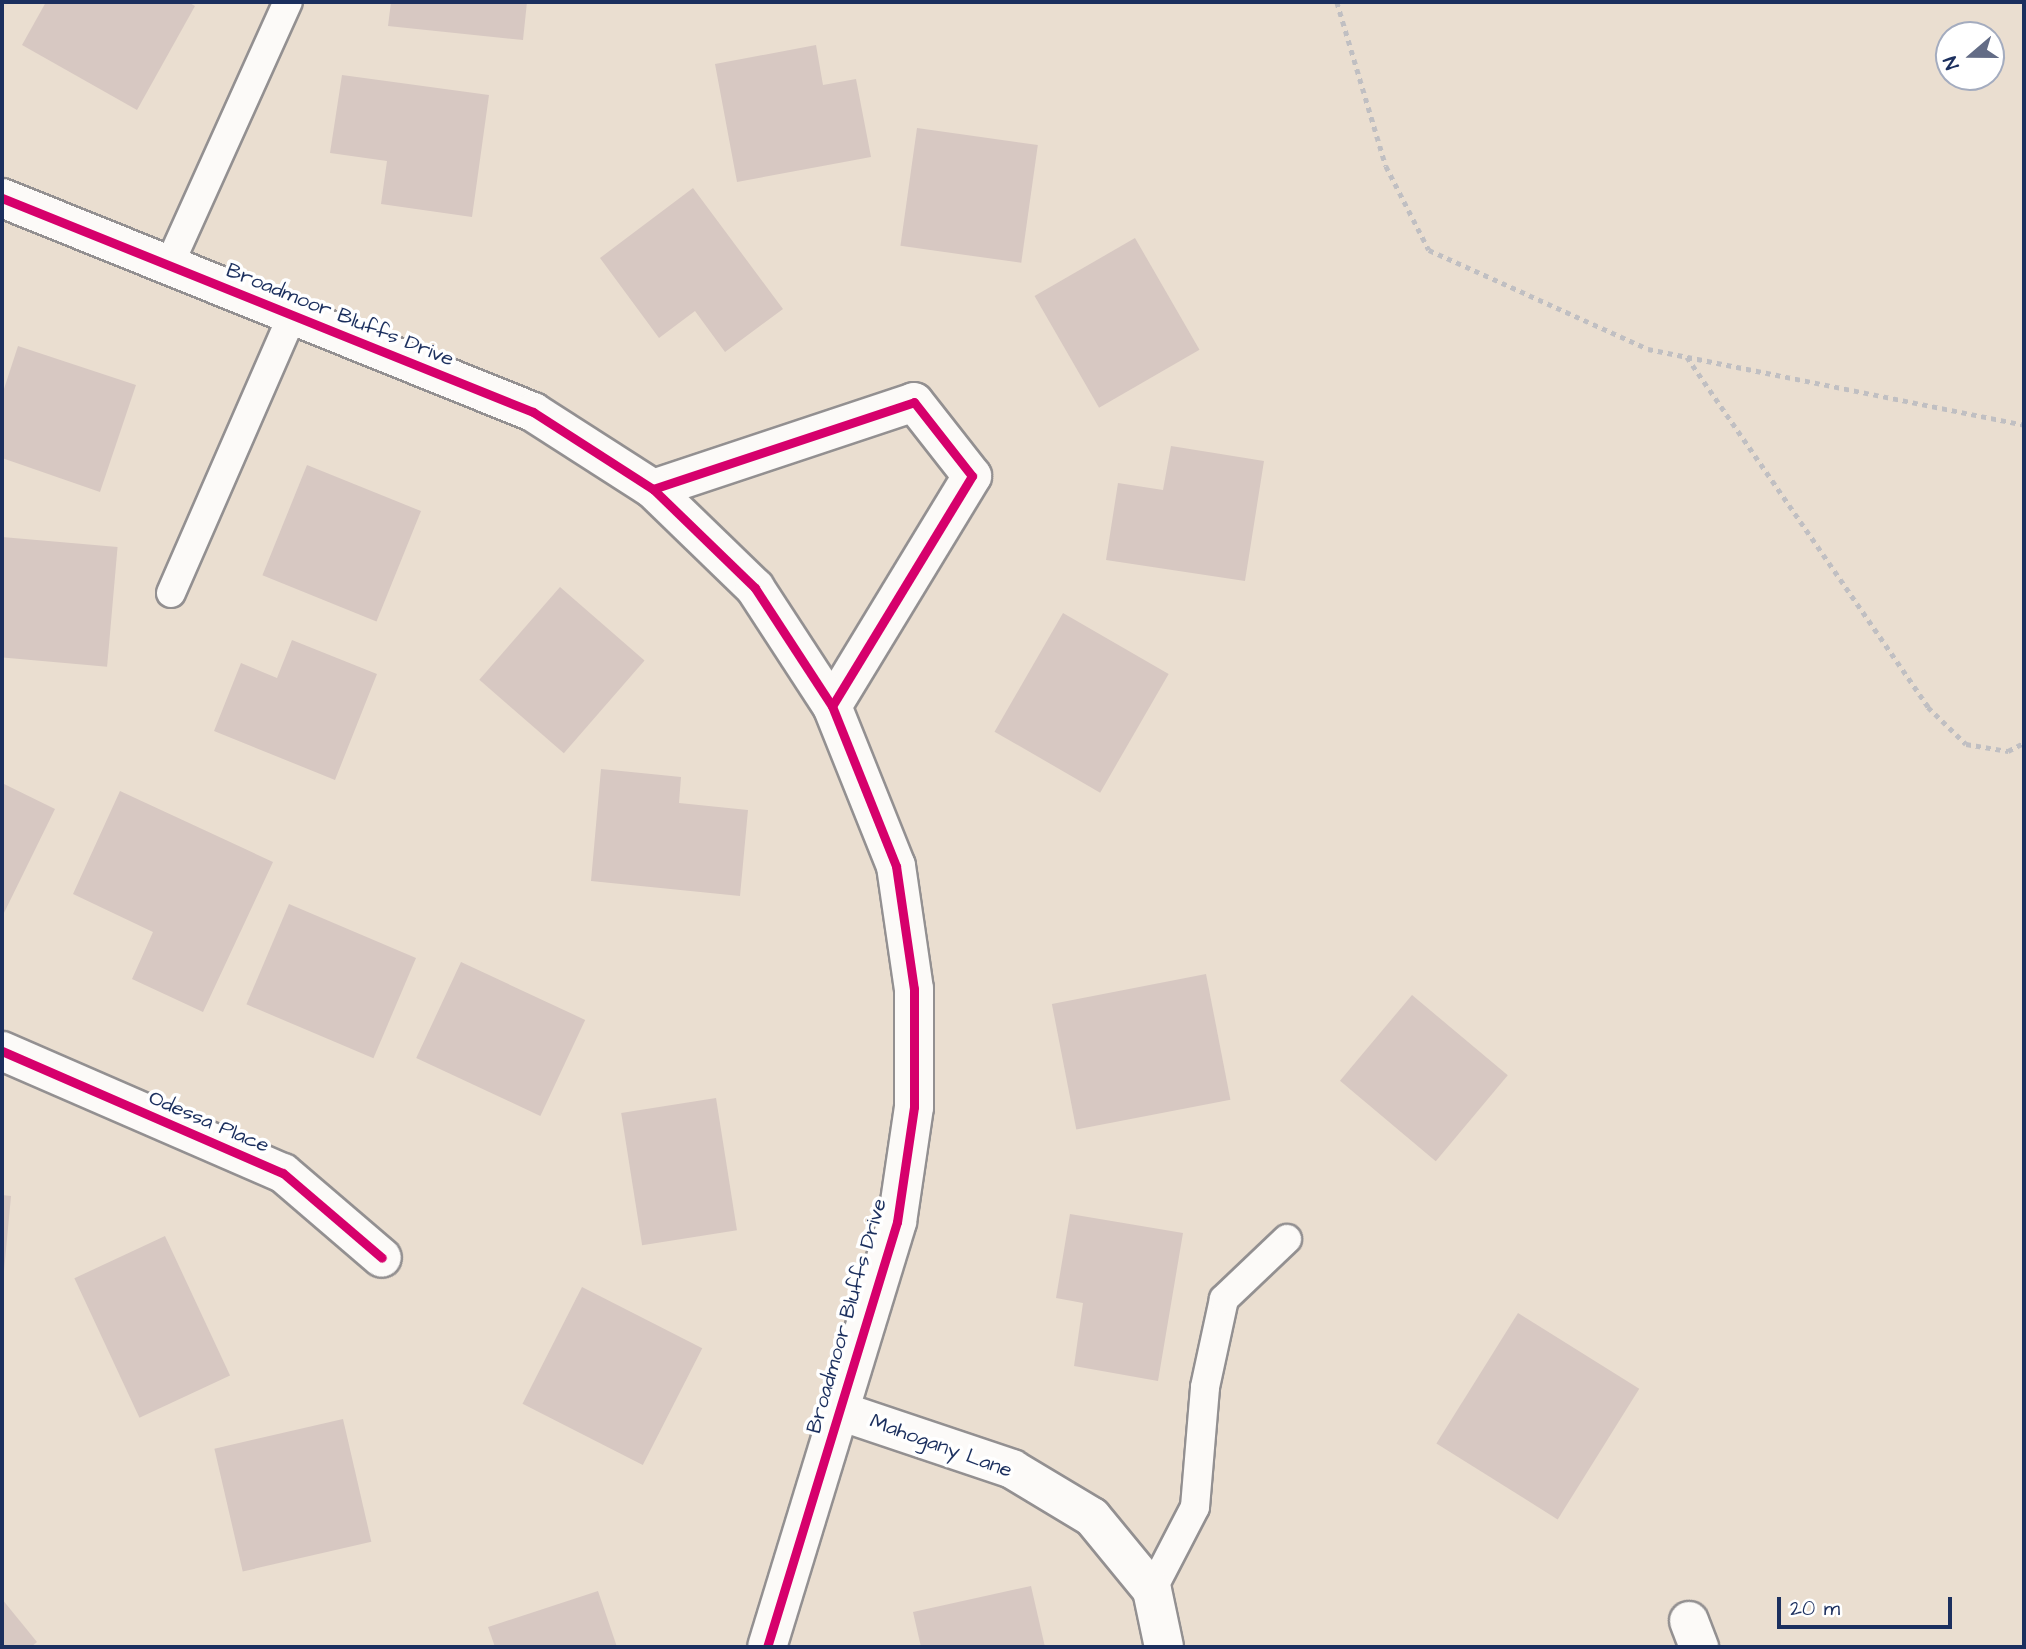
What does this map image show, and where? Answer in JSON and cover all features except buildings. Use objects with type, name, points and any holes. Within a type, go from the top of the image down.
[{"type":"street","name":"Broadmoor Bluffs Drive","points":[[2,198],[533,412],[653,489],[755,588],[832,706],[896,866],[914,989],[914,1107],[897,1222],[766,1647]]},
{"type":"street","points":[[653,489],[914,402],[972,476],[832,706]]},
{"type":"street","name":"Odessa Place","points":[[2,1051],[283,1173],[382,1258]]},
{"type":"street","name":"Mahogany Lane","points":[[837,1410],[1012,1469],[1092,1517],[1152,1590],[1164,1647]]},
{"type":"lane","points":[[170,264],[288,2]]},
{"type":"lane","points":[[171,593],[293,314]]},
{"type":"lane","points":[[1152,1590],[1195,1507],[1205,1387],[1224,1299],[1287,1239]]},
{"type":"path","points":[[1337,2],[1386,166],[1429,250],[1553,310],[1648,349],[2024,425]]},
{"type":"path","points":[[1687,357],[1928,707],[1966,744],[2008,751],[2024,743]]},
{"type":"cycle path","points":[[2,198],[533,412],[653,489],[755,588],[832,706],[896,866],[914,989],[914,1107],[897,1222],[767,1647]]},
{"type":"cycle path","points":[[653,489],[914,402],[972,476],[832,706]]},
{"type":"cycle path","points":[[2,1051],[283,1173],[382,1258]]}]
